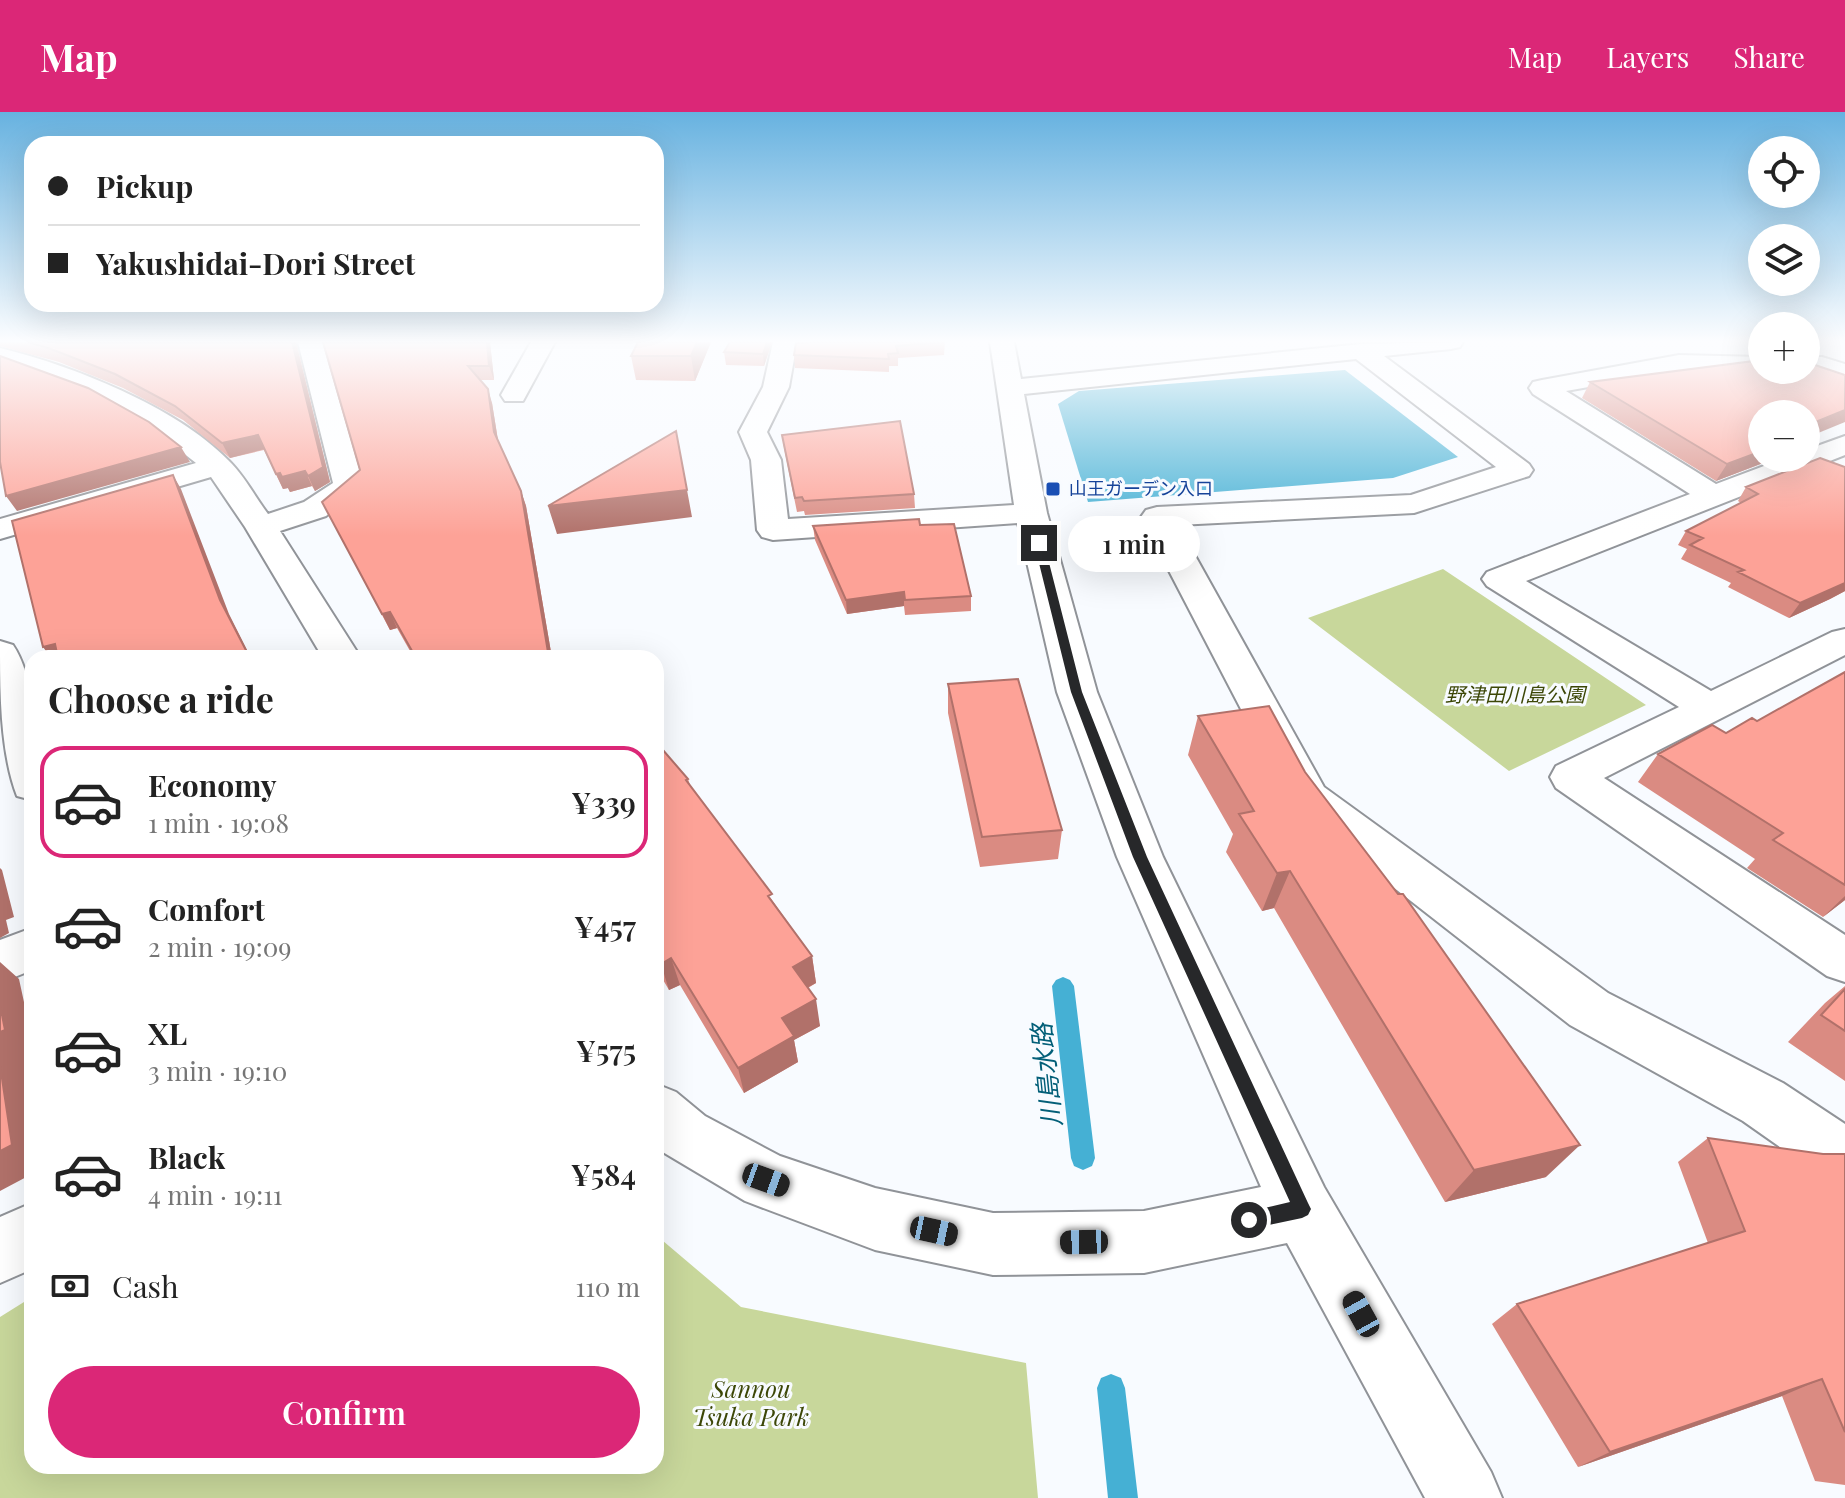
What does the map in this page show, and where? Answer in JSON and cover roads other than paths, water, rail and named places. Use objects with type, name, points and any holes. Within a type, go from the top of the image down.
[{"type":"street","points":[[131,407],[169,428],[218,466],[261,527],[337,650]]},
{"type":"street","points":[[261,527],[315,509],[349,486],[328,407]]},
{"type":"street","points":[[766,407],[753,432],[766,460],[773,530],[1031,513]]},
{"type":"street","points":[[1013,407],[1031,513],[1077,692],[1140,857],[1302,1209],[1465,1498]]},
{"type":"street","points":[[1434,407],[1518,470],[1414,504],[1157,517],[1308,798],[1589,1009],[1763,1102],[1845,1158]]},
{"type":"street","points":[[1572,407],[1714,496]]},
{"type":"street","points":[[1711,709],[1499,579],[1845,445]]},
{"type":"street","points":[[0,529],[218,466]]},
{"type":"street","points":[[1845,640],[1571,777],[1845,961]]},
{"type":"street","points":[[0,653],[20,774]]},
{"type":"street","points":[[0,962],[24,952]]},
{"type":"street","points":[[664,1118],[684,1135],[766,1180],[875,1219],[993,1244],[1144,1242],[1302,1209]]},
{"type":"street","points":[[0,1252],[24,1238]]},
{"type":"water","points":[[1059,407],[1393,407],[1458,457],[1393,478],[1088,502]]},
{"type":"waterway","name":"川島水路","points":[[1063,986],[1083,1158]]},
{"type":"waterway","name":"川島水路","points":[[1111,1388],[1123,1498]]},
{"type":"place","name":"山王ガーデン入口","points":[[1053,489]]},
{"type":"park label","name":"野津田川島公園","points":[[1515,695]]},
{"type":"park label","name":"Sannou Tsuka Park","points":[[751,1404]]}]
